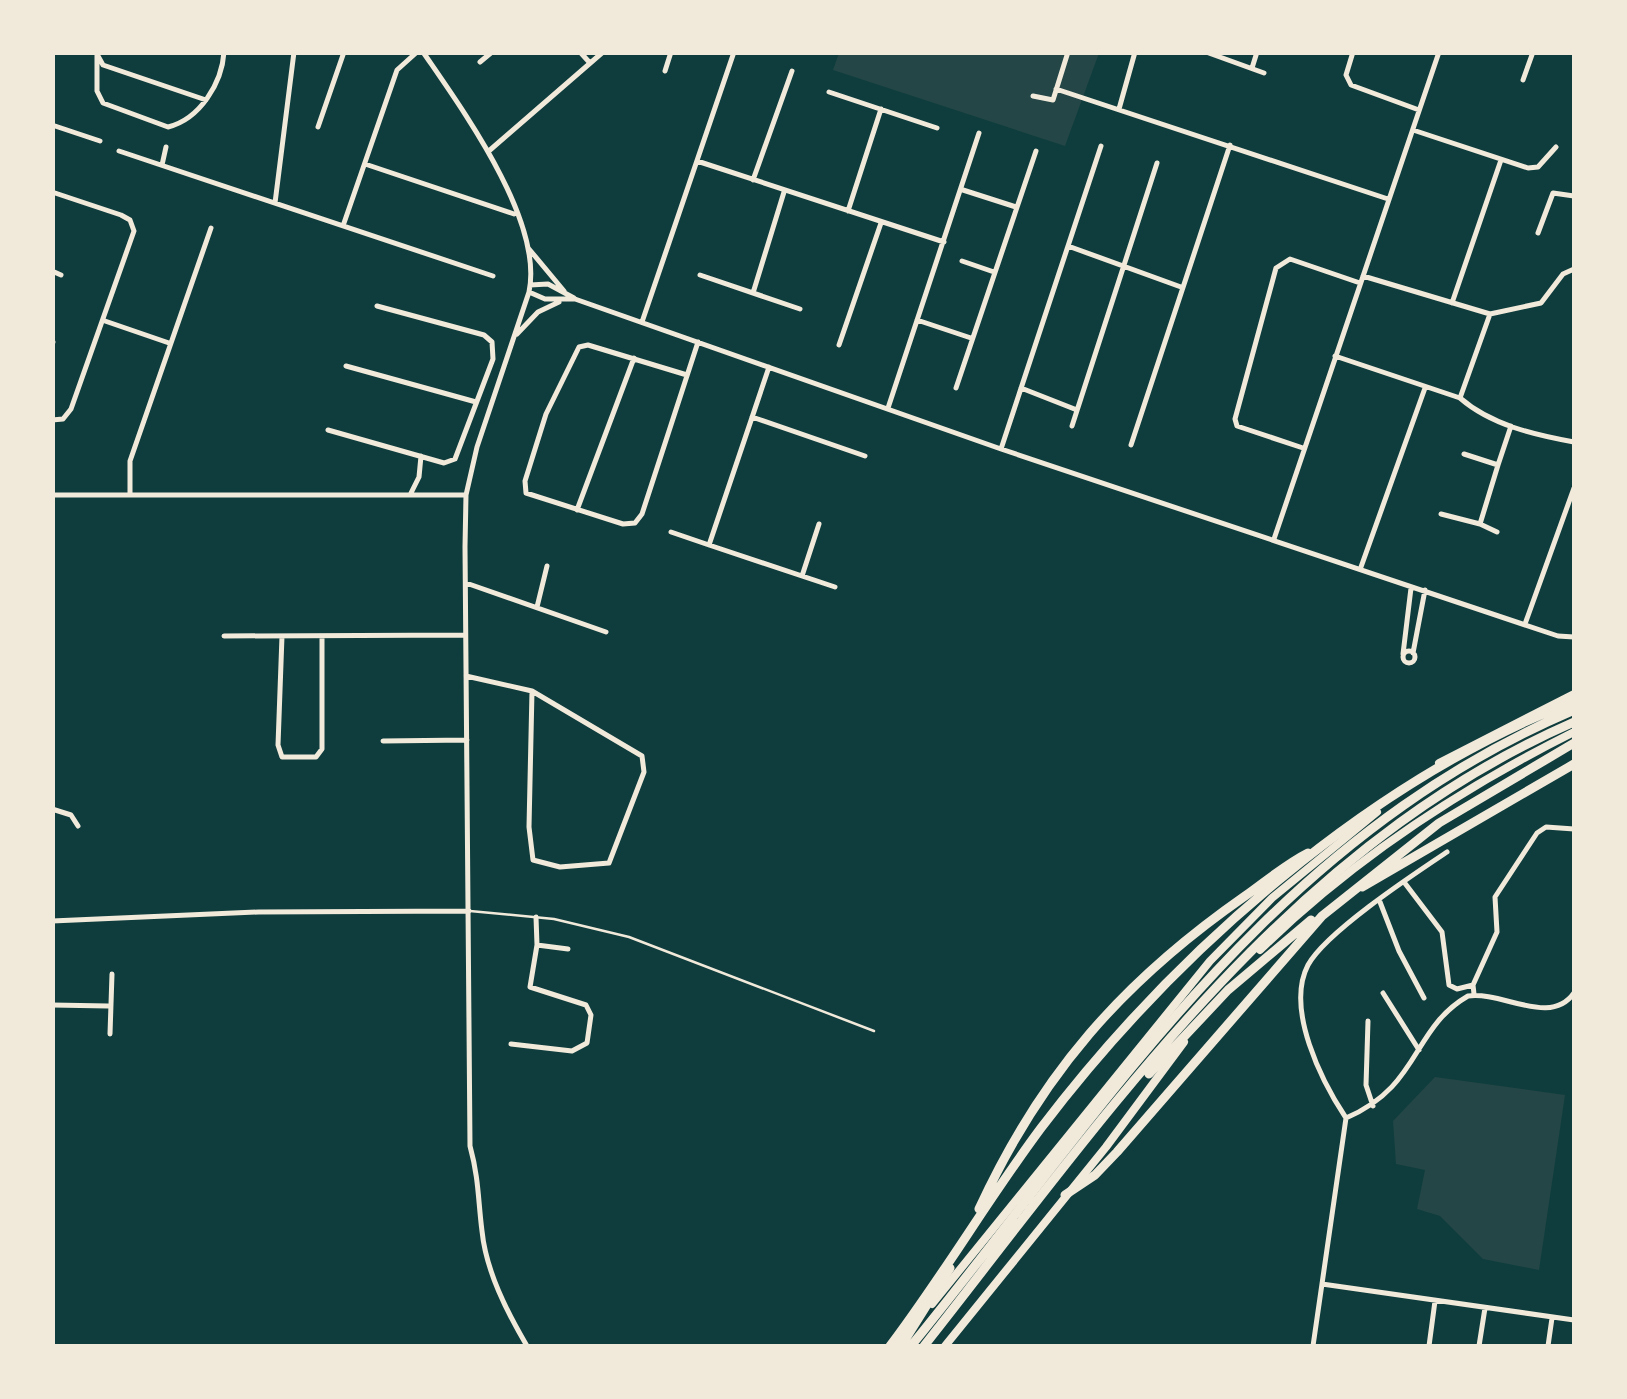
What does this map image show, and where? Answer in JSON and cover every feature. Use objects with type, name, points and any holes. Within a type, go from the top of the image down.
[{"type":"highway","points":[[896,1346],[1210,961],[1272,898],[1433,767],[1574,694]]},
{"type":"highway","points":[[896,1346],[1040,1130],[1141,1010],[1242,912],[1340,835],[1482,744],[1574,701]]},
{"type":"highway","points":[[911,1346],[1190,998],[1284,898],[1422,793],[1574,710]]},
{"type":"highway","points":[[924,1346],[1190,1012],[1289,910],[1439,795],[1574,722]]},
{"type":"highway","points":[[945,1346],[1230,979],[1292,920],[1410,825],[1574,732]]},
{"type":"highway","points":[[1065,1195],[1095,1175],[1117,1152],[1322,916],[1438,823],[1574,743]]},
{"type":"highway","points":[[1059,1179],[1186,1029],[1328,908],[1574,764]]},
{"type":"highway","points":[[896,1346],[963,1243],[1016,1133],[1052,1076],[1155,963],[1301,856],[1358,827]]},
{"type":"street","points":[[206,100],[103,65],[97,53],[96,91],[108,108],[168,127],[206,100],[221,76],[224,52]]},
{"type":"street","points":[[275,203],[294,52]]},
{"type":"street","points":[[318,127],[344,52]]},
{"type":"street","points":[[344,223],[397,70],[420,52],[490,150],[528,247],[564,291]]},
{"type":"street","points":[[480,62],[492,52]]},
{"type":"street","points":[[580,52],[590,63]]},
{"type":"street","points":[[490,150],[603,52]]},
{"type":"street","points":[[665,71],[671,52]]},
{"type":"street","points":[[642,322],[734,52]]},
{"type":"street","points":[[1033,96],[1050,100],[1068,52]]},
{"type":"street","points":[[1119,109],[1136,52]]},
{"type":"street","points":[[1206,52],[1264,73]]},
{"type":"street","points":[[1252,68],[1257,52]]},
{"type":"street","points":[[1353,52],[1346,75],[1351,85],[1419,110]]},
{"type":"street","points":[[1274,539],[1439,52]]},
{"type":"street","points":[[1524,80],[1533,52]]},
{"type":"street","points":[[753,180],[792,71]]},
{"type":"street","points":[[1056,89],[1388,199]]},
{"type":"street","points":[[829,92],[937,128]]},
{"type":"street","points":[[848,211],[881,109]]},
{"type":"street","points":[[52,125],[100,141]]},
{"type":"street","points":[[1412,130],[1534,168],[1556,146]]},
{"type":"street","points":[[888,408],[979,132]]},
{"type":"street","points":[[1131,445],[1230,145]]},
{"type":"street","points":[[1000,449],[1102,146]]},
{"type":"street","points":[[162,165],[166,147]]},
{"type":"street","points":[[119,151],[344,223],[493,276]]},
{"type":"street","points":[[956,388],[1036,151]]},
{"type":"street","points":[[1452,303],[1501,160]]},
{"type":"street","points":[[697,162],[944,242]]},
{"type":"street","points":[[1072,426],[1157,163]]},
{"type":"street","points":[[365,164],[515,214]]},
{"type":"street","points":[[963,190],[1016,207]]},
{"type":"street","points":[[52,192],[122,215],[133,225],[106,321],[68,415],[52,420]]},
{"type":"street","points":[[753,293],[784,192]]},
{"type":"street","points":[[1538,233],[1553,193],[1574,196]]},
{"type":"street","points":[[839,344],[881,223]]},
{"type":"street","points":[[130,494],[130,462],[211,228]]},
{"type":"street","points":[[1068,246],[1181,287]]},
{"type":"street","points":[[527,1346],[497,1284],[481,1229],[483,1205],[469,1114],[465,634],[466,495],[530,288],[528,247]]},
{"type":"street","points":[[1303,448],[1236,426],[1276,268],[1290,259],[1490,314],[1530,308],[1550,296],[1563,274],[1574,270]]},
{"type":"street","points":[[962,261],[994,272]]},
{"type":"street","points":[[52,271],[61,275]]},
{"type":"street","points":[[700,276],[800,309]]},
{"type":"street","points":[[530,288],[548,284],[575,299],[1000,449],[1574,637]]},
{"type":"street","points":[[530,288],[562,300]]},
{"type":"street","points":[[513,340],[538,312],[562,300],[575,299]]},
{"type":"street","points":[[328,430],[453,462],[493,358],[492,342],[484,335],[377,306]]},
{"type":"street","points":[[1460,398],[1490,314]]},
{"type":"street","points":[[917,320],[972,338]]},
{"type":"street","points":[[106,321],[169,343]]},
{"type":"street","points":[[687,375],[588,345],[579,346],[546,414],[525,481],[526,493],[623,524],[640,519],[698,342]]},
{"type":"street","points":[[1335,356],[1460,398],[1472,409],[1511,426],[1574,442]]},
{"type":"street","points":[[576,510],[634,358]]},
{"type":"street","points":[[346,366],[476,402]]},
{"type":"street","points":[[709,546],[769,367]]},
{"type":"street","points":[[1021,388],[1077,410]]},
{"type":"street","points":[[1361,567],[1425,388]]},
{"type":"street","points":[[752,417],[866,456]]},
{"type":"street","points":[[1480,524],[1511,426]]},
{"type":"street","points":[[1464,454],[1498,465]]},
{"type":"street","points":[[410,496],[420,477],[422,456]]},
{"type":"street","points":[[1525,624],[1574,488]]},
{"type":"street","points":[[52,494],[466,495]]},
{"type":"street","points":[[1441,514],[1497,532]]},
{"type":"street","points":[[802,576],[819,524]]},
{"type":"street","points":[[672,532],[835,587]]},
{"type":"street","points":[[536,607],[548,566]]},
{"type":"street","points":[[466,583],[606,632]]},
{"type":"street","points":[[1411,586],[1404,654],[1414,653],[1425,590]]},
{"type":"street","points":[[224,636],[465,634]]},
{"type":"street","points":[[282,636],[278,745],[282,757],[292,759],[316,757],[322,749],[322,636]]},
{"type":"street","points":[[466,676],[532,691],[644,759],[639,789],[610,863],[560,867],[534,860],[529,827],[532,691]]},
{"type":"street","points":[[383,740],[467,740]]},
{"type":"street","points":[[52,809],[72,816],[78,826]]},
{"type":"street","points":[[1474,994],[1473,985],[1497,932],[1497,893],[1537,833],[1546,827],[1574,830]]},
{"type":"street","points":[[1313,1346],[1346,1118],[1321,1080],[1307,1034],[1304,984],[1309,964],[1326,944],[1447,852]]},
{"type":"street","points":[[1404,882],[1442,932],[1449,985],[1457,989],[1473,985]]},
{"type":"street","points":[[1380,902],[1398,951],[1424,998]]},
{"type":"street","points":[[52,921],[248,913],[469,911]]},
{"type":"street","points":[[511,1044],[572,1051],[586,1044],[589,1037],[591,1016],[586,1005],[530,987],[537,945],[536,917]]},
{"type":"street","points":[[537,945],[568,948]]},
{"type":"street","points":[[110,1034],[112,974]]},
{"type":"street","points":[[1383,993],[1419,1051]]},
{"type":"street","points":[[1346,1118],[1391,1093],[1449,1009],[1474,994],[1551,1009],[1567,1003],[1574,993]]},
{"type":"street","points":[[52,1005],[108,1006]]},
{"type":"street","points":[[1368,1021],[1366,1085],[1373,1106]]},
{"type":"street","points":[[1322,1284],[1574,1320]]},
{"type":"street","points":[[1430,1346],[1436,1300]]},
{"type":"street","points":[[1480,1346],[1485,1308]]},
{"type":"street","points":[[1548,1346],[1552,1318]]},
{"type":"lane","points":[[469,911],[536,917],[629,937],[874,1031]]},
{"type":"shaded area","points":[[839,53],[1099,53],[1065,146],[833,70]]},
{"type":"shaded area","points":[[1435,1077],[1565,1095],[1539,1270],[1483,1259],[1440,1216],[1417,1209],[1425,1170],[1396,1164],[1393,1121]]}]
